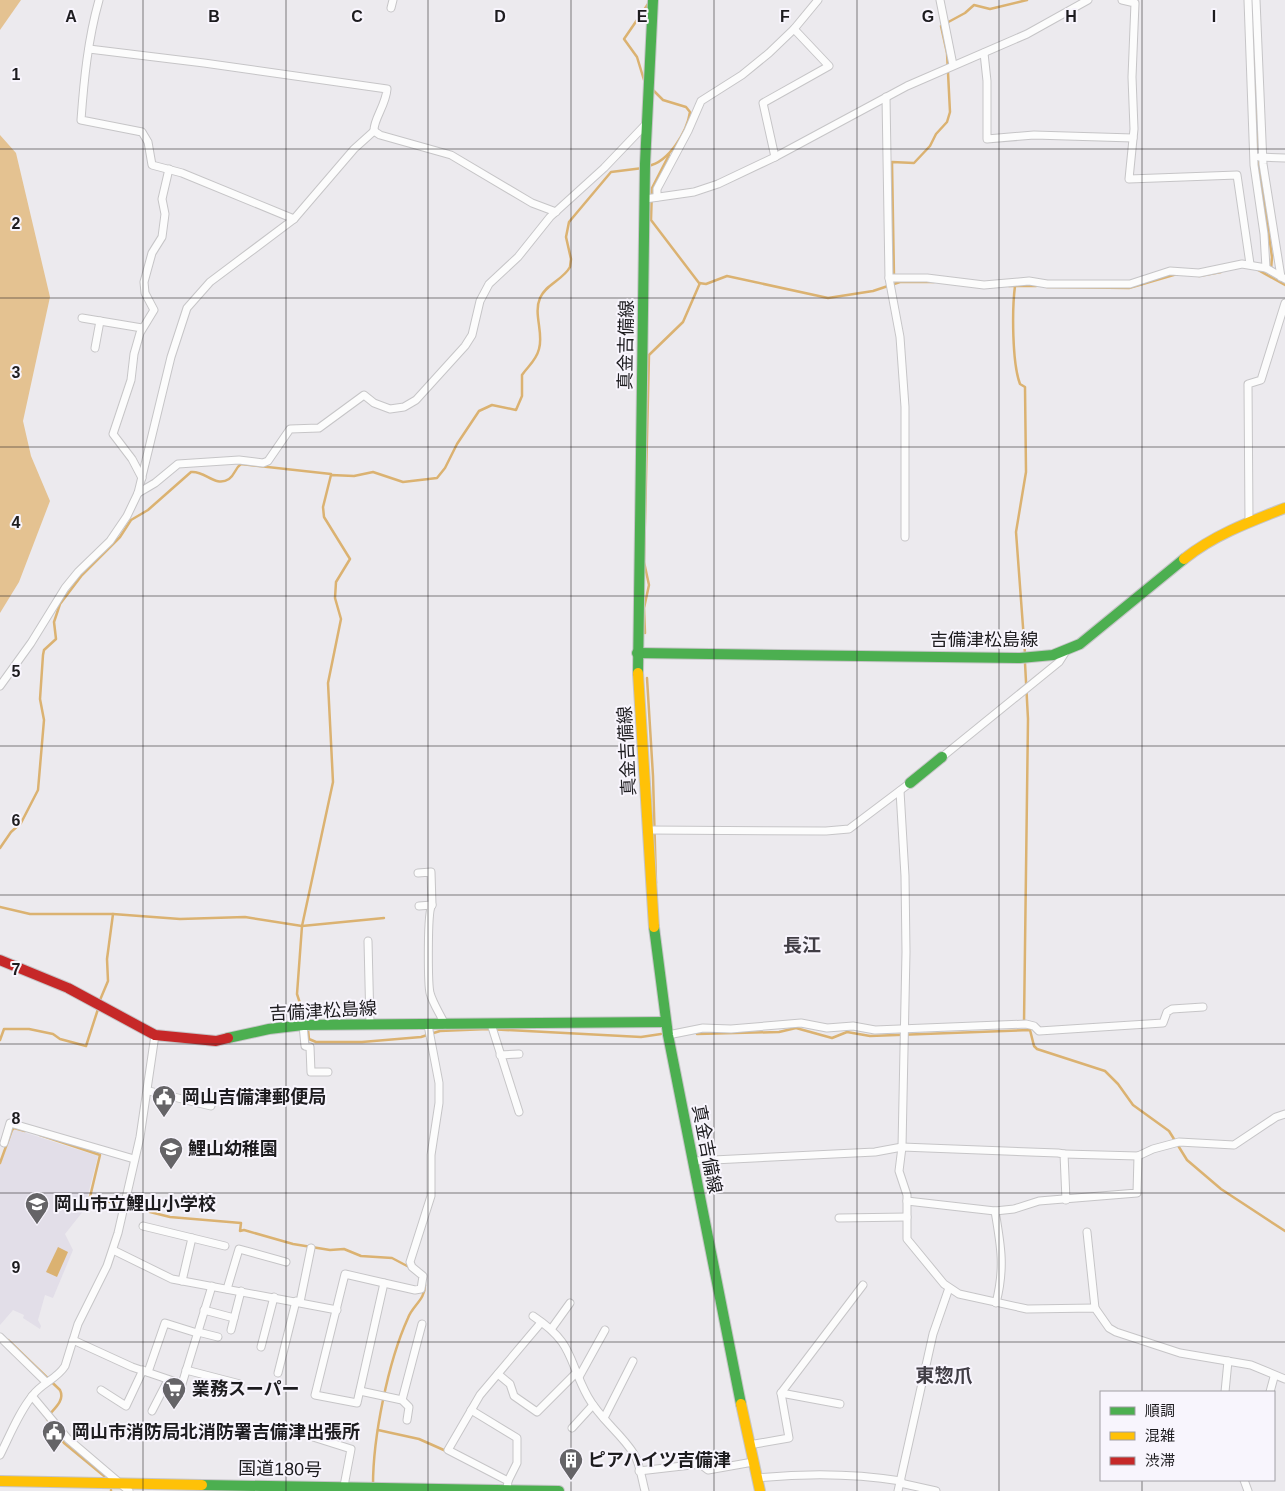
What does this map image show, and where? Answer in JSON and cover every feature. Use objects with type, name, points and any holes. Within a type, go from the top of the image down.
[{"type":"main road","name":"真金吉備線","points":[[653,0],[647,93],[645,168],[652,198],[637,653],[655,943],[668,1035],[692,1161],[760,1491]]},
{"type":"main road","name":"吉備津松島線","points":[[637,653],[1041,657],[1066,651],[1097,631],[1199,547],[1250,521],[1285,508]]},
{"type":"main road","points":[[910,783],[942,757]]},
{"type":"main road","name":"吉備津松島線","points":[[0,960],[68,988],[155,1036],[216,1041],[269,1029],[303,1025],[666,1022]]},
{"type":"main road","name":"国道180号","points":[[0,1481],[21,1486],[117,1483],[424,1489],[512,1487],[559,1491]]},
{"type":"street","points":[[99,0],[91,29],[84,70],[81,120],[142,132],[148,142],[152,165],[169,169],[294,219]]},
{"type":"street","points":[[391,8],[393,0]]},
{"type":"street","points":[[652,198],[688,131],[701,101],[742,74],[794,29],[818,0]]},
{"type":"street","points":[[940,0],[945,23],[949,66]]},
{"type":"street","points":[[652,198],[704,190],[775,157],[886,97],[949,66],[984,53],[1052,22],[1088,0]]},
{"type":"street","points":[[1122,0],[1135,3],[1132,77],[1133,138],[1129,179],[1237,175],[1250,264]]},
{"type":"street","points":[[1248,0],[1254,156],[1264,234],[1275,273]]},
{"type":"street","points":[[1256,0],[1262,157],[1272,230],[1276,244],[1275,273]]},
{"type":"street","points":[[775,157],[763,103],[829,66],[794,29]]},
{"type":"street","points":[[89,49],[387,89],[385,105],[373,125],[374,132],[380,136],[452,155],[532,202],[556,212]]},
{"type":"street","points":[[984,53],[987,81],[987,139],[1034,135],[1133,138]]},
{"type":"street","points":[[886,97],[892,280],[900,338],[904,398],[906,537]]},
{"type":"street","points":[[138,493],[155,483],[178,464],[239,460],[263,463],[268,461],[290,429],[319,428],[364,395],[374,403],[390,409],[410,404],[465,346],[472,335],[485,288],[518,257],[556,212],[604,168],[647,123]]},
{"type":"street","points":[[0,686],[78,572],[100,553],[121,527],[138,493],[171,357],[187,308],[210,282],[294,219],[354,149],[374,132]]},
{"type":"street","points":[[1254,156],[1285,158]]},
{"type":"street","points":[[142,478],[135,463],[113,434],[131,380],[134,354],[142,328],[154,310],[145,293],[145,276],[152,253],[162,236],[165,214],[162,199],[169,169]]},
{"type":"street","points":[[892,280],[956,280],[984,285],[1028,281],[1047,284],[1130,284],[1170,271],[1200,273],[1234,265],[1250,264],[1275,273]]},
{"type":"street","points":[[1250,521],[1248,384],[1260,380],[1285,303]]},
{"type":"street","points":[[82,318],[142,328]]},
{"type":"street","points":[[94,348],[100,321]]},
{"type":"street","points":[[942,757],[1059,662],[1066,651]]},
{"type":"street","points":[[648,830],[849,830],[910,783]]},
{"type":"street","points":[[900,791],[905,876],[905,1029],[902,1147],[899,1171],[907,1201],[906,1235],[909,1243],[949,1288],[959,1294],[1027,1309],[1095,1308]]},
{"type":"street","points":[[418,873],[431,872],[432,905],[429,909],[430,993],[445,1025]]},
{"type":"street","points":[[419,906],[432,905]]},
{"type":"street","points":[[368,941],[370,1024]]},
{"type":"street","points":[[668,1035],[703,1028],[765,1028],[801,1023],[827,1028],[853,1026],[874,1030],[1026,1024],[1034,1026],[1039,1031],[1163,1023],[1167,1012],[1172,1009],[1203,1008]]},
{"type":"street","points":[[491,1024],[519,1112]]},
{"type":"street","points":[[303,1025],[305,1046],[310,1047],[311,1072],[328,1072]]},
{"type":"street","points":[[384,1283],[357,1403],[316,1394],[345,1274],[415,1290],[421,1289],[424,1283],[423,1276],[412,1267],[410,1262],[431,1196],[431,1154],[439,1103],[439,1083],[428,1025]]},
{"type":"street","points":[[0,1455],[32,1396],[45,1381],[61,1372],[70,1355],[73,1340],[113,1250],[149,1091],[155,1036]]},
{"type":"street","points":[[500,1055],[519,1054]]},
{"type":"street","points":[[149,1091],[211,1106]]},
{"type":"street","points":[[692,1161],[875,1152],[902,1147],[1138,1156],[1152,1149],[1179,1142],[1234,1145],[1276,1117],[1285,1114]]},
{"type":"street","points":[[4,1143],[10,1123],[134,1159]]},
{"type":"street","points":[[1064,1154],[1066,1200]]},
{"type":"street","points":[[907,1201],[995,1211],[1039,1201],[1137,1193],[1138,1156]]},
{"type":"street","points":[[995,1211],[1003,1253],[1002,1280],[996,1303]]},
{"type":"street","points":[[839,1218],[907,1218]]},
{"type":"street","points":[[143,1226],[225,1246]]},
{"type":"street","points":[[1087,1232],[1095,1308],[1109,1328],[1180,1353],[1251,1364],[1274,1376],[1285,1379]]},
{"type":"street","points":[[182,1280],[192,1238]]},
{"type":"street","points":[[278,1373],[311,1248]]},
{"type":"street","points":[[227,1289],[238,1249],[286,1262]]},
{"type":"street","points":[[113,1250],[172,1278],[337,1310]]},
{"type":"street","points":[[749,1445],[789,1438],[782,1393],[863,1285]]},
{"type":"street","points":[[73,1340],[168,1380],[182,1384],[212,1286]]},
{"type":"street","points":[[898,1491],[934,1334],[949,1288]]},
{"type":"street","points":[[231,1330],[241,1291]]},
{"type":"street","points":[[261,1347],[274,1297]]},
{"type":"street","points":[[552,1328],[570,1303]]},
{"type":"street","points":[[204,1310],[234,1318]]},
{"type":"street","points":[[534,1316],[552,1328],[572,1356],[578,1375],[593,1404],[635,1455],[645,1491]]},
{"type":"street","points":[[101,1390],[126,1406],[146,1371],[165,1323],[218,1337]]},
{"type":"street","points":[[402,1400],[422,1324]]},
{"type":"street","points":[[471,1410],[517,1438],[517,1463],[512,1487],[448,1450],[471,1410],[539,1325]]},
{"type":"street","points":[[498,1374],[510,1384],[514,1396],[537,1412],[578,1375],[605,1330]]},
{"type":"street","points":[[0,1337],[45,1381]]},
{"type":"street","points":[[604,1418],[633,1361]]},
{"type":"street","points":[[1225,1391],[1228,1361]]},
{"type":"street","points":[[186,1370],[240,1384]]},
{"type":"street","points":[[1270,1391],[1274,1376]]},
{"type":"street","points":[[152,1412],[168,1380]]},
{"type":"street","points":[[360,1391],[402,1400],[409,1407],[407,1420]]},
{"type":"street","points":[[782,1393],[840,1404]]},
{"type":"street","points":[[32,1396],[64,1434],[117,1483],[129,1491]]},
{"type":"street","points":[[572,1428],[593,1404]]},
{"type":"street","points":[[312,1437],[350,1449],[344,1486]]},
{"type":"street","points":[[639,1471],[700,1464],[708,1470],[753,1462]]},
{"type":"street","points":[[757,1478],[818,1474],[865,1475],[936,1491]]},
{"type":"shaded area","points":[[0,0],[21,0],[0,30]]},
{"type":"shaded area","points":[[0,135],[16,153],[50,297],[23,421],[31,456],[50,501],[19,582],[0,613]]},
{"type":"shaded area","name":"岡山市立鯉山小学校","points":[[14,1129],[98,1156],[84,1210],[65,1234],[73,1250],[53,1298],[45,1295],[38,1320],[41,1326],[40,1329],[23,1318],[24,1315],[13,1310],[0,1325],[0,1164]]},
{"type":"shaded area","points":[[58,1247],[68,1252],[57,1277],[46,1272]]},
{"type":"waterway","points":[[894,277],[892,162],[914,163],[930,146],[936,134],[947,122],[950,112],[947,53],[941,26],[965,13],[974,5],[990,9],[1027,0]]},
{"type":"waterway","points":[[1252,0],[1259,164],[1272,257],[1271,270]]},
{"type":"waterway","points":[[644,80],[637,57],[624,39],[648,4]]},
{"type":"waterway","points":[[648,166],[663,159],[676,145],[685,128],[690,112],[686,107],[663,100],[651,88]]},
{"type":"waterway","points":[[669,155],[652,188],[651,220],[699,283],[706,284],[727,276],[828,298],[873,291],[900,282],[934,282]]},
{"type":"waterway","points":[[306,1022],[297,994],[302,926],[333,782],[328,683],[341,619],[335,598],[336,582],[350,559],[324,517],[323,507],[331,475],[354,476],[373,472],[403,482],[437,478],[479,411],[492,405],[516,410],[522,396],[522,375],[534,360],[539,349],[538,304],[540,298],[546,289],[570,267],[571,259],[566,237],[569,222],[611,172],[643,168]]},
{"type":"waterway","points":[[1258,270],[1285,285]]},
{"type":"waterway","points":[[1199,276],[1221,272]]},
{"type":"waterway","points":[[1047,287],[1129,288],[1177,274]]},
{"type":"waterway","points":[[645,633],[644,608],[649,585],[644,562],[649,355],[683,322],[700,283]]},
{"type":"waterway","points":[[1009,286],[1036,286]]},
{"type":"waterway","points":[[1015,286],[1013,308],[1015,363],[1020,384],[1025,387],[1026,472],[1016,532],[1025,654]]},
{"type":"waterway","points":[[0,848],[11,832],[21,823],[38,790],[44,720],[40,699],[44,650],[56,639],[54,622],[60,604],[82,575],[120,537],[131,520],[148,510],[191,472],[224,481],[233,476],[237,467],[241,464],[331,474]]},
{"type":"waterway","points":[[1024,1023],[1028,719],[1025,663]]},
{"type":"waterway","points":[[647,678],[653,776],[656,883]]},
{"type":"waterway","points":[[0,907],[30,914],[113,914],[180,919],[245,917],[302,926],[384,918]]},
{"type":"waterway","points":[[100,1000],[108,981],[107,959],[113,914]]},
{"type":"waterway","points":[[0,1040],[4,1029],[29,1029],[53,1034],[60,1039],[86,1046],[98,1009]]},
{"type":"waterway","points":[[697,1034],[779,1032],[796,1028],[832,1038],[847,1032],[870,1036],[1030,1030],[1034,1046],[1037,1049],[1105,1071],[1118,1084],[1133,1105],[1169,1131],[1187,1160],[1221,1189],[1285,1231]]},
{"type":"waterway","points":[[308,1030],[309,1039],[316,1042],[362,1042],[421,1037],[440,1031],[488,1029],[641,1037],[661,1034]]},
{"type":"waterway","points":[[0,1163],[12,1130],[14,1128],[25,1131]]},
{"type":"waterway","points":[[40,1135],[100,1155],[90,1197],[170,1217],[241,1223],[240,1231],[244,1230],[293,1244],[330,1250],[344,1249],[361,1256],[392,1258],[409,1267]]},
{"type":"waterway","points":[[373,1485],[379,1423],[388,1378],[410,1313],[421,1299],[425,1285]]},
{"type":"waterway","points":[[8,1340],[60,1390],[60,1400],[49,1415]]},
{"type":"waterway","points":[[47,1419],[64,1443],[104,1476]]},
{"type":"waterway","points":[[378,1430],[419,1439],[446,1451]]},
{"type":"traffic: fast","points":[[638,673],[645,164],[653,0]]},
{"type":"traffic: fast","points":[[637,653],[1020,658],[1053,655],[1080,644],[1184,559]]},
{"type":"traffic: fast","points":[[910,783],[942,757]]},
{"type":"traffic: fast","points":[[654,927],[668,1035],[741,1404]]},
{"type":"traffic: fast","points":[[228,1038],[269,1029],[303,1025],[666,1022]]},
{"type":"traffic: fast","points":[[202,1485],[559,1491]]},
{"type":"traffic: slow","points":[[1184,559],[1195,550],[1220,536],[1285,508]]},
{"type":"traffic: slow","points":[[638,673],[654,927]]},
{"type":"traffic: slow","points":[[741,1404],[760,1491]]},
{"type":"traffic: slow","points":[[0,1481],[202,1485]]},
{"type":"traffic: jam","points":[[0,960],[68,988],[155,1035],[216,1041],[228,1038]]},
{"type":"place","name":"岡山吉備津郵便局","points":[[164,1118]]},
{"type":"place","name":"鯉山幼稚園","points":[[171,1170]]},
{"type":"place","name":"岡山市立鯉山小学校","points":[[37,1225]]},
{"type":"place","name":"業務スーパー","points":[[174,1410]]},
{"type":"place","name":"岡山市消防局北消防署吉備津出張所","points":[[54,1453]]},
{"type":"place","name":"ピアハイツ吉備津","points":[[571,1481]]},
{"type":"district","name":"長江","points":[[802,945]]},
{"type":"district","name":"東惣爪","points":[[944,1375]]}]
